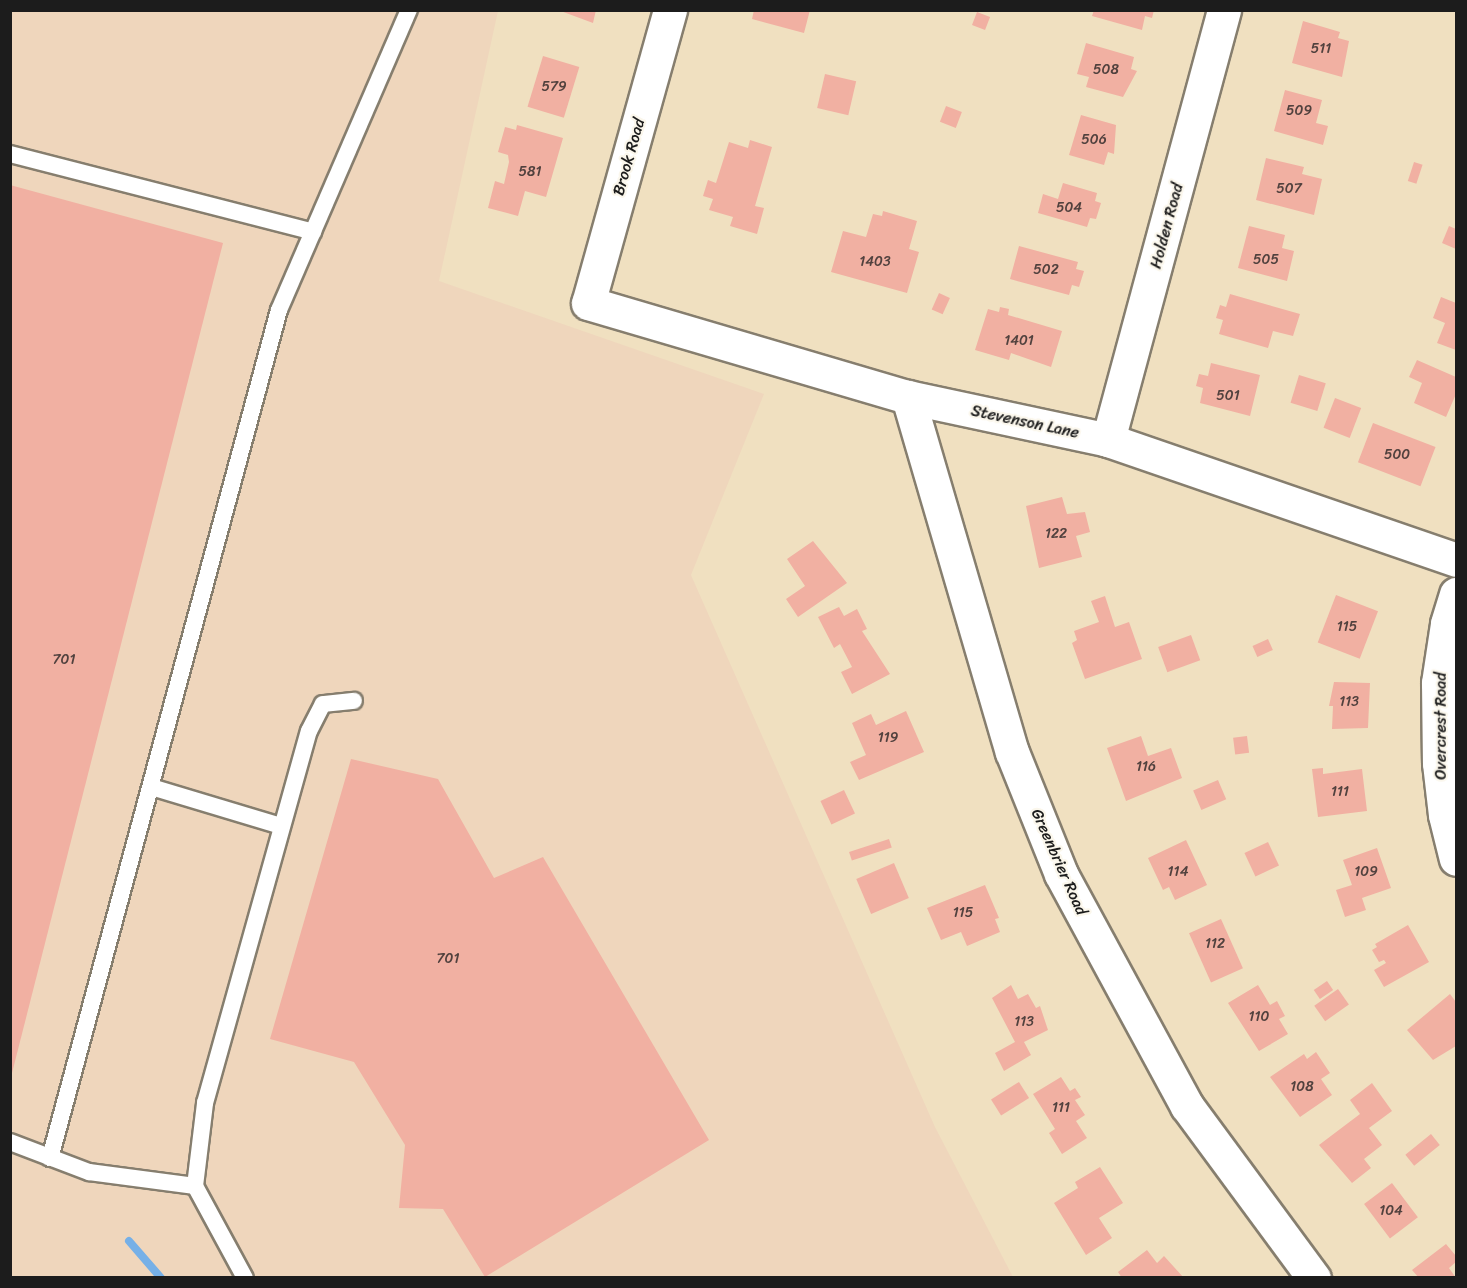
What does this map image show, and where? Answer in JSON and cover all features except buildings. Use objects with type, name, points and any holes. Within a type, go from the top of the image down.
[{"type":"street","name":"Brook Road","points":[[588,303],[670,10]]},
{"type":"street","name":"Holden Road","points":[[1108,440],[1224,10]]},
{"type":"street","name":"Stevenson Lane","points":[[588,303],[908,397],[1108,440],[1456,560]]},
{"type":"street","name":"Greenbrier Road","points":[[908,397],[1012,752],[1061,874],[1187,1106],[1314,1278]]},
{"type":"street","name":"Overcrest Road","points":[[1456,594],[1447,624],[1438,683],[1438,763],[1445,815],[1456,859]]},
{"type":"lane","points":[[50,1158],[279,310],[409,10]]},
{"type":"lane","points":[[10,154],[313,232]]},
{"type":"lane","points":[[245,1278],[195,1186],[205,1103],[309,731],[322,704],[354,701]]},
{"type":"lane","points":[[151,787],[281,826]]},
{"type":"lane","points":[[10,1142],[89,1172],[195,1186]]},
{"type":"shaded area","points":[[10,11],[498,11],[439,281],[764,394],[691,575],[935,1127],[1013,1277],[11,1277]]},
{"type":"waterway","points":[[129,1241],[161,1278]]}]
